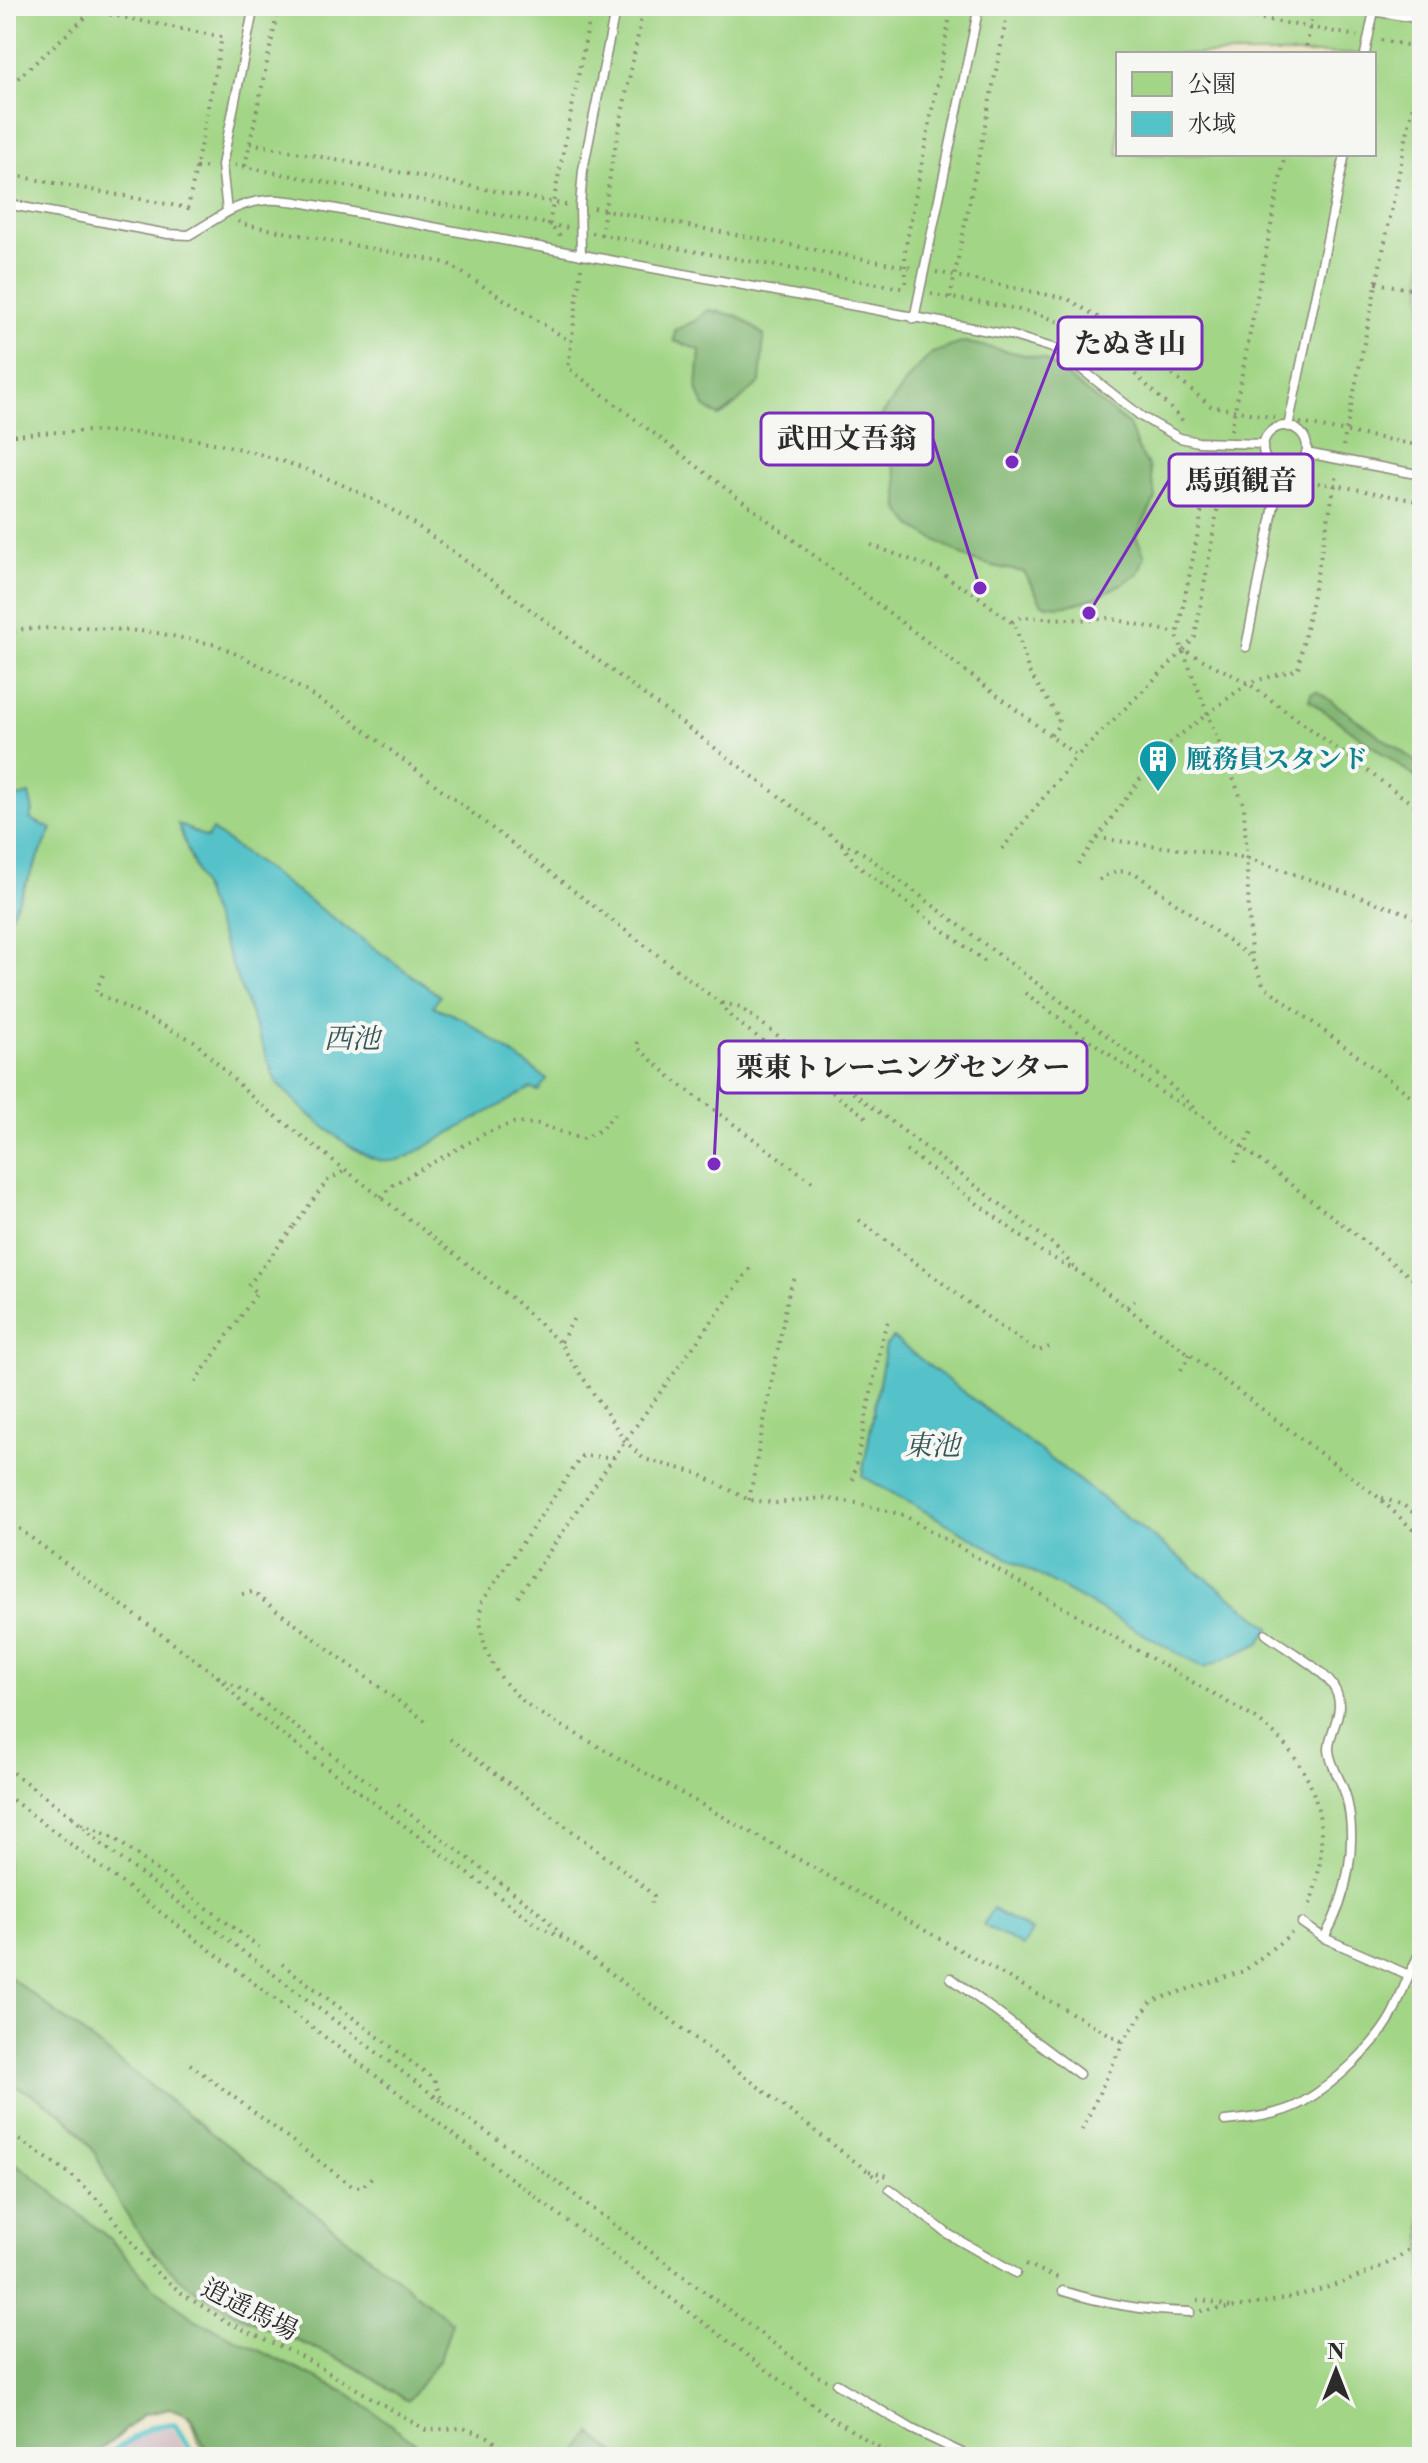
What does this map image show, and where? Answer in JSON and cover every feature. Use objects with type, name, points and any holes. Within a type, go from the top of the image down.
[{"type":"lane","points":[[227,212],[222,165],[254,6]]},
{"type":"lane","points":[[581,255],[583,170],[616,6]]},
{"type":"lane","points":[[914,319],[979,6]]},
{"type":"lane","points":[[1341,6],[1422,19]]},
{"type":"lane","points":[[1407,17],[1410,6]]},
{"type":"lane","points":[[1366,52],[1374,9]]},
{"type":"lane","points":[[1289,424],[1345,156]]},
{"type":"lane","points":[[6,204],[168,234],[189,235],[246,202],[272,198],[1010,335],[1056,349],[1142,417],[1180,438],[1198,442],[1263,444]]},
{"type":"lane","points":[[1280,475],[1265,458],[1263,444],[1275,428],[1289,424]]},
{"type":"lane","points":[[1280,475],[1299,465],[1306,453],[1307,446],[1301,433],[1289,424]]},
{"type":"lane","points":[[1306,453],[1422,475]]},
{"type":"lane","points":[[1246,647],[1280,475]]},
{"type":"lane","points":[[1266,1634],[1323,1674],[1335,1688],[1339,1703],[1337,1724],[1328,1749],[1346,1796],[1350,1828],[1349,1860],[1345,1890],[1324,1938]]},
{"type":"lane","points":[[1416,1802],[1422,1815]]},
{"type":"lane","points":[[1302,1923],[1324,1938],[1409,1975]]},
{"type":"lane","points":[[1225,2121],[1251,2119],[1302,2103],[1337,2077],[1365,2050],[1391,2017],[1422,1948]]},
{"type":"lane","points":[[951,1978],[1079,2074]]},
{"type":"lane","points":[[890,2189],[948,2234],[1016,2273]]},
{"type":"lane","points":[[1063,2291],[1134,2308],[1190,2312]]},
{"type":"lane","points":[[837,2384],[912,2429],[962,2453]]},
{"type":"path","points":[[6,89],[98,6]]},
{"type":"path","points":[[245,166],[279,6]]},
{"type":"path","points":[[549,224],[592,6]]},
{"type":"path","points":[[602,235],[611,168],[644,6]]},
{"type":"path","points":[[906,289],[905,251],[952,6]]},
{"type":"path","points":[[950,298],[1009,6]]},
{"type":"path","points":[[1191,6],[1422,48]]},
{"type":"path","points":[[1305,52],[1314,6]]},
{"type":"path","points":[[6,174],[188,208],[222,37],[92,11]]},
{"type":"path","points":[[1078,864],[1163,748],[1248,683],[1298,669],[1422,61]]},
{"type":"path","points":[[250,143],[1068,299],[1109,324],[1211,406],[1289,424],[1422,446]]},
{"type":"path","points":[[1002,849],[1077,756],[1195,637],[1285,156]]},
{"type":"path","points":[[196,168],[245,166],[602,235],[906,289],[1054,320],[1084,333],[1162,399],[1188,426],[1198,442],[1204,471],[1200,523],[1177,633],[1244,806],[1251,957],[1264,986],[1422,1104]]},
{"type":"path","points":[[227,212],[242,224],[447,263],[571,342]]},
{"type":"path","points":[[581,255],[581,281],[568,368],[1077,756]]},
{"type":"path","points":[[1376,283],[1422,291]]},
{"type":"path","points":[[6,436],[48,431],[140,431],[237,447],[314,472],[395,512],[459,556],[839,841],[863,853],[1149,1068],[1205,1118],[1422,1286]]},
{"type":"path","points":[[1204,471],[1280,475],[1422,502]]},
{"type":"path","points":[[871,545],[938,570],[1012,622],[1018,631],[1022,656],[1029,672],[1059,718],[1058,726],[1050,736]]},
{"type":"path","points":[[1012,622],[1021,617],[1108,618],[1177,633]]},
{"type":"path","points":[[6,634],[23,629],[83,627],[152,632],[217,645],[274,672],[346,716],[720,1003],[732,1018],[870,1120]]},
{"type":"path","points":[[1184,650],[1248,683],[1422,811]]},
{"type":"path","points":[[1097,838],[1248,858],[1409,914],[1422,922]]},
{"type":"path","points":[[839,841],[858,866],[987,963]]},
{"type":"path","points":[[1099,880],[1109,872],[1122,870],[1136,874],[1251,957]]},
{"type":"path","points":[[103,975],[95,992],[194,1041],[255,1100],[514,1300],[560,1343],[625,1441],[644,1459],[697,1473],[749,1500],[777,1503],[822,1498],[903,1515],[1255,1718],[1272,1730],[1292,1753],[1317,1802],[1323,1845],[1319,1881],[1302,1923],[1244,1971],[1152,2001],[1123,2042],[1082,2130]]},
{"type":"path","points":[[1025,993],[1161,1092],[1205,1118]]},
{"type":"path","points":[[720,1003],[740,1007],[1054,1245],[1079,1272]]},
{"type":"path","points":[[638,1042],[637,1047],[675,1081],[815,1184]]},
{"type":"path","points":[[381,1197],[394,1184],[488,1132],[513,1123],[538,1124],[582,1139],[599,1131],[615,1114]]},
{"type":"path","points":[[1235,1162],[1253,1130]]},
{"type":"path","points":[[906,1150],[1042,1252],[1079,1272],[1190,1354],[1378,1497],[1422,1538]]},
{"type":"path","points":[[195,1382],[257,1293],[248,1286],[308,1211],[327,1181],[346,1170]]},
{"type":"path","points":[[859,1220],[998,1325],[1038,1351],[1049,1347]]},
{"type":"path","points":[[518,1597],[625,1441],[751,1267]]},
{"type":"path","points":[[749,1500],[789,1291],[795,1278]]},
{"type":"path","points":[[1127,1307],[1137,1299]]},
{"type":"path","points":[[560,1343],[575,1316]]},
{"type":"path","points":[[853,1480],[883,1334],[889,1319]]},
{"type":"path","points":[[1181,1370],[1190,1354]]},
{"type":"path","points":[[614,1457],[582,1456],[481,1603],[479,1621],[483,1645],[496,1672],[519,1699],[1123,2042]]},
{"type":"path","points":[[1378,1497],[1403,1505],[1422,1519]]},
{"type":"path","points":[[6,1519],[217,1676],[260,1717],[537,1925],[568,1942],[890,2189]]},
{"type":"path","points":[[242,1594],[252,1592],[428,1723]]},
{"type":"path","points":[[217,1676],[256,1697],[380,1791]]},
{"type":"path","points":[[450,1739],[630,1875],[654,1896],[651,1903]]},
{"type":"path","points":[[6,1768],[80,1823],[113,1837],[259,1947]]},
{"type":"path","points":[[6,1795],[651,2284],[830,2417],[895,2457]]},
{"type":"path","points":[[398,1805],[543,1915],[568,1942]]},
{"type":"path","points":[[72,1817],[104,1846],[442,2101],[536,2166],[816,2375],[837,2384]]},
{"type":"path","points":[[282,1964],[434,2079],[442,2101]]},
{"type":"path","points":[[190,2064],[352,2186],[362,2187],[374,2175]]},
{"type":"path","name":"逍遥馬場","points":[[6,2131],[69,2173],[99,2201],[155,2271],[184,2295],[229,2323],[301,2356],[426,2430],[463,2428],[488,2437],[514,2457]]},
{"type":"path","points":[[867,2171],[894,2177]]},
{"type":"path","points":[[1190,2312],[1255,2306],[1325,2288],[1387,2264],[1422,2240]]},
{"type":"path","points":[[1022,2262],[1072,2282]]},
{"type":"path","points":[[1194,2300],[1234,2308]]},
{"type":"shaded area","points":[[170,2426],[191,2457],[109,2457],[150,2430]]},
{"type":"green space","points":[[6,6],[1422,6],[1422,2457],[204,2457],[193,2424],[14,2179],[6,2174]]},
{"type":"green space","points":[[708,310],[738,316],[764,335],[760,383],[719,416],[704,407],[697,388],[700,350],[674,341],[675,330],[695,321]]},
{"type":"green space","points":[[964,342],[1044,359],[1129,425],[1149,467],[1156,498],[1136,536],[1145,556],[1137,575],[1079,603],[1042,604],[1024,572],[971,560],[913,527],[899,509],[897,477],[874,426],[911,375],[932,353]]},
{"type":"green space","points":[[1317,691],[1422,766],[1422,782],[1309,700],[1311,693]]},
{"type":"green space","points":[[6,1974],[452,2322],[441,2357],[408,2401],[345,2362],[223,2307],[186,2283],[166,2265],[131,2221],[85,2138],[69,2120],[49,2105],[6,2082],[6,2040],[17,2024],[6,2018]]},
{"type":"green space","points":[[6,2157],[111,2240],[153,2287],[196,2320],[349,2394],[435,2457],[209,2457],[192,2417],[170,2408],[143,2414],[90,2457],[6,2457],[6,2354],[13,2350],[10,2322],[16,2289],[6,2283]]},
{"type":"green space","points":[[6,2283],[16,2289],[10,2322],[13,2350],[6,2354]]},
{"type":"green space","points":[[591,2433],[621,2457],[573,2457]]},
{"type":"water","points":[[29,794],[33,811],[30,819],[52,829],[6,926],[6,800]]},
{"type":"water","name":"西池","points":[[178,824],[207,838],[212,830],[440,996],[433,1006],[465,1020],[547,1079],[538,1091],[531,1088],[398,1160],[383,1161],[367,1156],[339,1138],[276,1081]]},
{"type":"water","name":"東池","points":[[893,1338],[1270,1627],[1260,1643],[1204,1668],[862,1476],[886,1345]]},
{"type":"water","points":[[992,1909],[1032,1931],[1023,1947],[983,1925]]},
{"type":"waterway","points":[[104,2457],[151,2427],[174,2424],[195,2457]]},
{"type":"place","name":"たぬき山","points":[[1012,462]]},
{"type":"place","name":"武田文吾翁","points":[[980,588]]},
{"type":"place","name":"馬頭観音","points":[[1089,613]]},
{"type":"place","name":"厩務員スタンド","points":[[1158,793]]},
{"type":"place","name":"栗東トレーニングセンター","points":[[714,1164]]}]
